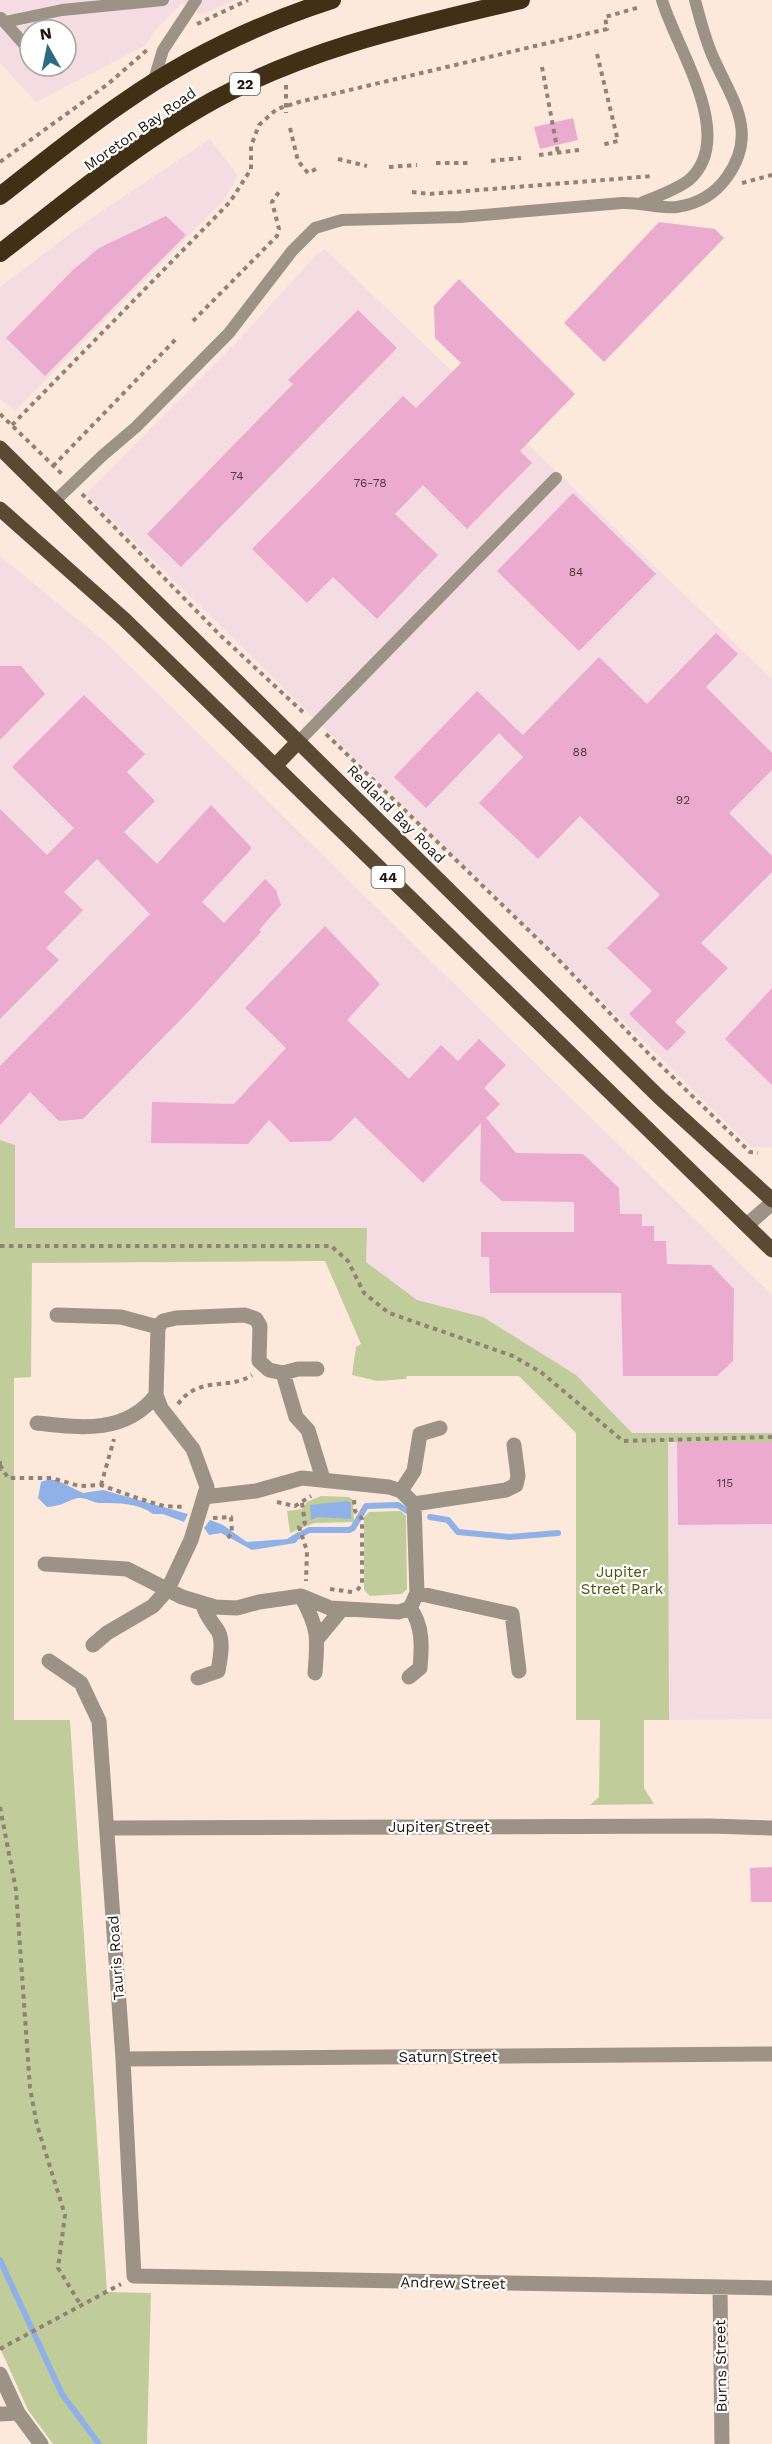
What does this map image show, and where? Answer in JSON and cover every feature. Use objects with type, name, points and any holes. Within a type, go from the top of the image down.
[{"type":"highway","name":"Moreton Bay Road","points":[[0,196],[122,102],[201,54],[262,25],[332,0]]},
{"type":"highway","name":"Moreton Bay Road","points":[[0,253],[181,119],[247,83],[286,66],[368,37],[521,0]]},
{"type":"main road","name":"Redland Bay Road","points":[[0,448],[658,1096],[772,1202]]},
{"type":"main road","name":"44","points":[[0,509],[124,619],[772,1250]]},
{"type":"main road","points":[[275,766],[297,743]]},
{"type":"street","points":[[747,1225],[772,1202]]},
{"type":"street","points":[[57,1315],[121,1317],[142,1320],[158,1327]]},
{"type":"street","points":[[93,1645],[107,1633],[153,1606],[168,1589],[191,1540],[207,1487],[193,1449],[161,1408],[156,1395],[158,1327],[163,1321],[176,1318],[245,1315],[256,1319],[260,1326],[259,1361],[269,1370],[283,1373],[298,1369],[317,1369]]},
{"type":"street","points":[[283,1373],[296,1417],[308,1430],[323,1479]]},
{"type":"street","points":[[37,1423],[63,1426],[114,1424],[132,1419],[147,1408],[156,1395]]},
{"type":"street","points":[[402,1491],[414,1471],[420,1434],[440,1428]]},
{"type":"street","points":[[414,1504],[506,1491],[516,1485],[518,1476],[514,1445]]},
{"type":"street","points":[[45,1563],[127,1569],[203,1605],[237,1608],[306,1592],[330,1608],[399,1612],[410,1608],[417,1593],[414,1504],[402,1491],[302,1478],[256,1491],[204,1497]]},
{"type":"street","points":[[306,1592],[318,1638],[315,1673]]},
{"type":"street","points":[[417,1593],[512,1614],[519,1671]]},
{"type":"street","points":[[203,1605],[219,1633]]},
{"type":"street","points":[[198,1678],[218,1671],[219,1633],[237,1608]]},
{"type":"street","points":[[408,1677],[420,1668],[421,1652],[418,1618],[410,1608]]},
{"type":"street","points":[[318,1638],[342,1609]]},
{"type":"street","name":"Tauris Road","points":[[49,1661],[81,1683],[99,1720],[123,2059],[134,2276]]},
{"type":"street","name":"Jupiter Street","points":[[107,1828],[710,1826],[772,1828]]},
{"type":"street","name":"Saturn Street","points":[[123,2059],[772,2054]]},
{"type":"street","name":"Andrew Street","points":[[134,2276],[720,2289],[772,2288]]},
{"type":"street","name":"Burns Street","points":[[720,2289],[722,2444]]},
{"type":"street","points":[[0,2374],[18,2413],[41,2444]]},
{"type":"street","points":[[0,2414],[18,2413]]},
{"type":"lane","points":[[2,20],[62,9],[164,0]]},
{"type":"lane","points":[[153,83],[163,50],[196,0]]},
{"type":"lane","points":[[643,202],[688,180],[702,163],[708,136],[704,106],[662,0]]},
{"type":"lane","points":[[54,502],[136,428],[229,333],[292,251],[315,228],[342,220],[460,217],[643,202],[669,208],[704,198],[723,182],[739,155],[742,140],[740,115],[708,44],[695,0]]},
{"type":"lane","points":[[2,20],[18,38]]},
{"type":"lane","points":[[297,743],[556,478]]},
{"type":"path","points":[[180,23],[200,24],[248,0]]},
{"type":"path","points":[[12,425],[230,202],[251,169],[251,146],[259,126],[270,113],[285,106],[607,29],[605,17],[640,7]]},
{"type":"path","points":[[0,162],[108,84],[150,47]]},
{"type":"path","points":[[597,54],[618,141],[601,145]]},
{"type":"path","points":[[286,66],[286,113]]},
{"type":"path","points":[[542,67],[558,153]]},
{"type":"path","points":[[290,128],[300,164],[308,173],[318,168]]},
{"type":"path","points":[[539,155],[579,150]]},
{"type":"path","points":[[491,161],[521,158]]},
{"type":"path","points":[[338,159],[367,166]]},
{"type":"path","points":[[436,164],[472,163]]},
{"type":"path","points":[[389,167],[417,165]]},
{"type":"path","points":[[412,192],[463,191],[653,176]]},
{"type":"path","points":[[193,321],[277,236],[279,229],[272,202],[281,189]]},
{"type":"path","points":[[53,466],[177,338]]},
{"type":"path","points":[[0,414],[221,636],[316,724],[552,953],[750,1152],[758,1153]]},
{"type":"path","points":[[0,1246],[331,1245],[348,1261],[364,1293],[389,1313],[513,1356],[542,1373],[623,1441],[772,1437]]},
{"type":"path","points":[[0,1463],[0,1471]]},
{"type":"path","points":[[0,1463],[8,1478],[52,1478],[79,1486],[101,1485],[111,1491],[155,1503],[184,1506],[204,1521],[209,1517],[229,1515],[233,1522],[232,1532],[227,1540]]},
{"type":"path","points":[[353,1495],[355,1511],[362,1519],[362,1584],[355,1593]]},
{"type":"path","points":[[302,1503],[306,1518],[300,1530],[307,1551],[306,1592]]},
{"type":"path","points":[[326,1589],[345,1589],[361,1597]]},
{"type":"path","points":[[0,1807],[16,1890],[30,2088],[37,2125],[65,2215],[58,2268],[82,2307]]},
{"type":"path","points":[[0,2349],[58,2316],[82,2307],[134,2276]]},
{"type":"shaded area","points":[[0,0],[235,0],[200,15],[182,3],[153,33],[146,45],[36,102],[0,63]]},
{"type":"shaded area","points":[[210,139],[238,176],[223,201],[15,411],[0,399],[0,287],[87,221]]},
{"type":"shaded area","points":[[325,249],[772,679],[772,1147],[751,1147],[86,494],[243,335],[317,254]]},
{"type":"shaded area","points":[[0,556],[104,641],[772,1295],[772,1433],[632,1433],[575,1375],[483,1317],[417,1300],[366,1262],[366,1228],[14,1228],[15,1145],[0,1140]]},
{"type":"shaded area","points":[[668,1442],[772,1442],[772,1719],[669,1720]]},
{"type":"green space","name":"Jupiter Street Park","points":[[0,1140],[15,1145],[15,1228],[367,1228],[366,1262],[417,1300],[483,1317],[576,1375],[632,1433],[772,1433],[772,1442],[668,1442],[669,1720],[644,1720],[644,1788],[654,1804],[590,1805],[599,1797],[600,1720],[576,1720],[576,1433],[519,1376],[407,1376],[406,1379],[377,1381],[352,1375],[356,1347],[361,1344],[325,1261],[32,1263],[31,1377],[14,1378],[14,1720],[70,1720],[107,2292],[151,2293],[147,2444],[53,2444],[28,2410],[0,2348]]},
{"type":"green space","points":[[321,1496],[349,1497],[353,1500],[354,1522],[314,1523],[290,1533],[287,1511],[302,1509],[307,1502]]},
{"type":"green space","points":[[401,1511],[406,1516],[407,1589],[402,1594],[370,1596],[364,1590],[364,1517],[369,1512]]},
{"type":"water","points":[[56,1480],[83,1493],[103,1490],[188,1514],[184,1522],[163,1514],[153,1514],[135,1506],[98,1503],[81,1498],[47,1507],[38,1498],[41,1482]]},
{"type":"water","points":[[347,1501],[351,1503],[351,1519],[318,1517],[311,1520],[310,1505]]},
{"type":"water","points":[[210,1520],[223,1525],[247,1542],[287,1539],[298,1532],[300,1538],[295,1543],[252,1550],[221,1533],[209,1535],[204,1528]]},
{"type":"building","points":[[573,118],[578,140],[540,149],[534,127]]},
{"type":"building","points":[[166,216],[186,235],[45,376],[6,338],[73,270],[99,248]]},
{"type":"building","points":[[659,222],[715,229],[724,238],[604,362],[564,323]]},
{"type":"building","points":[[459,279],[575,394],[520,451],[532,463],[467,529],[423,485],[395,514],[438,555],[377,619],[333,577],[307,603],[252,549],[403,396],[416,408],[461,363],[435,338],[434,306]]},
{"type":"building","points":[[358,310],[397,348],[181,567],[147,534],[293,384],[288,380]]},
{"type":"building","points":[[573,493],[656,574],[579,651],[497,571]]},
{"type":"building","points":[[716,633],[738,654],[706,687],[772,753],[772,770],[729,813],[772,856],[772,872],[701,943],[728,968],[675,1022],[686,1032],[667,1051],[629,1014],[652,991],[607,948],[660,895],[580,816],[538,859],[479,803],[523,757],[499,733],[426,808],[394,777],[477,691],[523,735],[599,657],[647,704]]},
{"type":"building","points":[[0,666],[21,666],[45,694],[0,740]]},
{"type":"building","points":[[84,695],[145,754],[127,772],[155,801],[124,832],[157,864],[211,805],[252,848],[202,902],[224,923],[265,879],[276,890],[281,905],[259,930],[261,932],[193,1007],[83,1119],[59,1121],[30,1092],[0,1125],[0,1066],[150,914],[97,859],[64,892],[83,910],[46,948],[59,960],[0,1019],[0,809],[47,855],[74,828],[12,767]]},
{"type":"building","points":[[325,926],[380,984],[347,1020],[409,1079],[441,1045],[458,1061],[479,1039],[506,1065],[484,1088],[500,1104],[486,1118],[516,1153],[583,1154],[619,1188],[620,1214],[642,1214],[642,1226],[654,1226],[654,1241],[666,1241],[667,1264],[711,1265],[734,1289],[733,1361],[717,1376],[623,1376],[621,1293],[490,1293],[489,1257],[481,1257],[481,1232],[574,1232],[574,1202],[502,1201],[480,1181],[481,1123],[423,1183],[355,1117],[331,1141],[290,1142],[269,1120],[248,1144],[151,1143],[152,1102],[234,1104],[286,1048],[245,1008]]},
{"type":"building","points":[[772,988],[772,1085],[725,1039]]},
{"type":"building","points":[[677,1442],[772,1442],[772,1524],[678,1525]]},
{"type":"building","points":[[772,1867],[772,1902],[751,1902],[750,1868]]},
{"type":"waterway","points":[[293,1539],[309,1530],[349,1530],[353,1528],[366,1506],[398,1505],[409,1512]]},
{"type":"waterway","points":[[430,1517],[448,1520],[458,1532],[510,1537],[558,1533]]},
{"type":"waterway","points":[[0,2260],[62,2394],[99,2444]]}]
